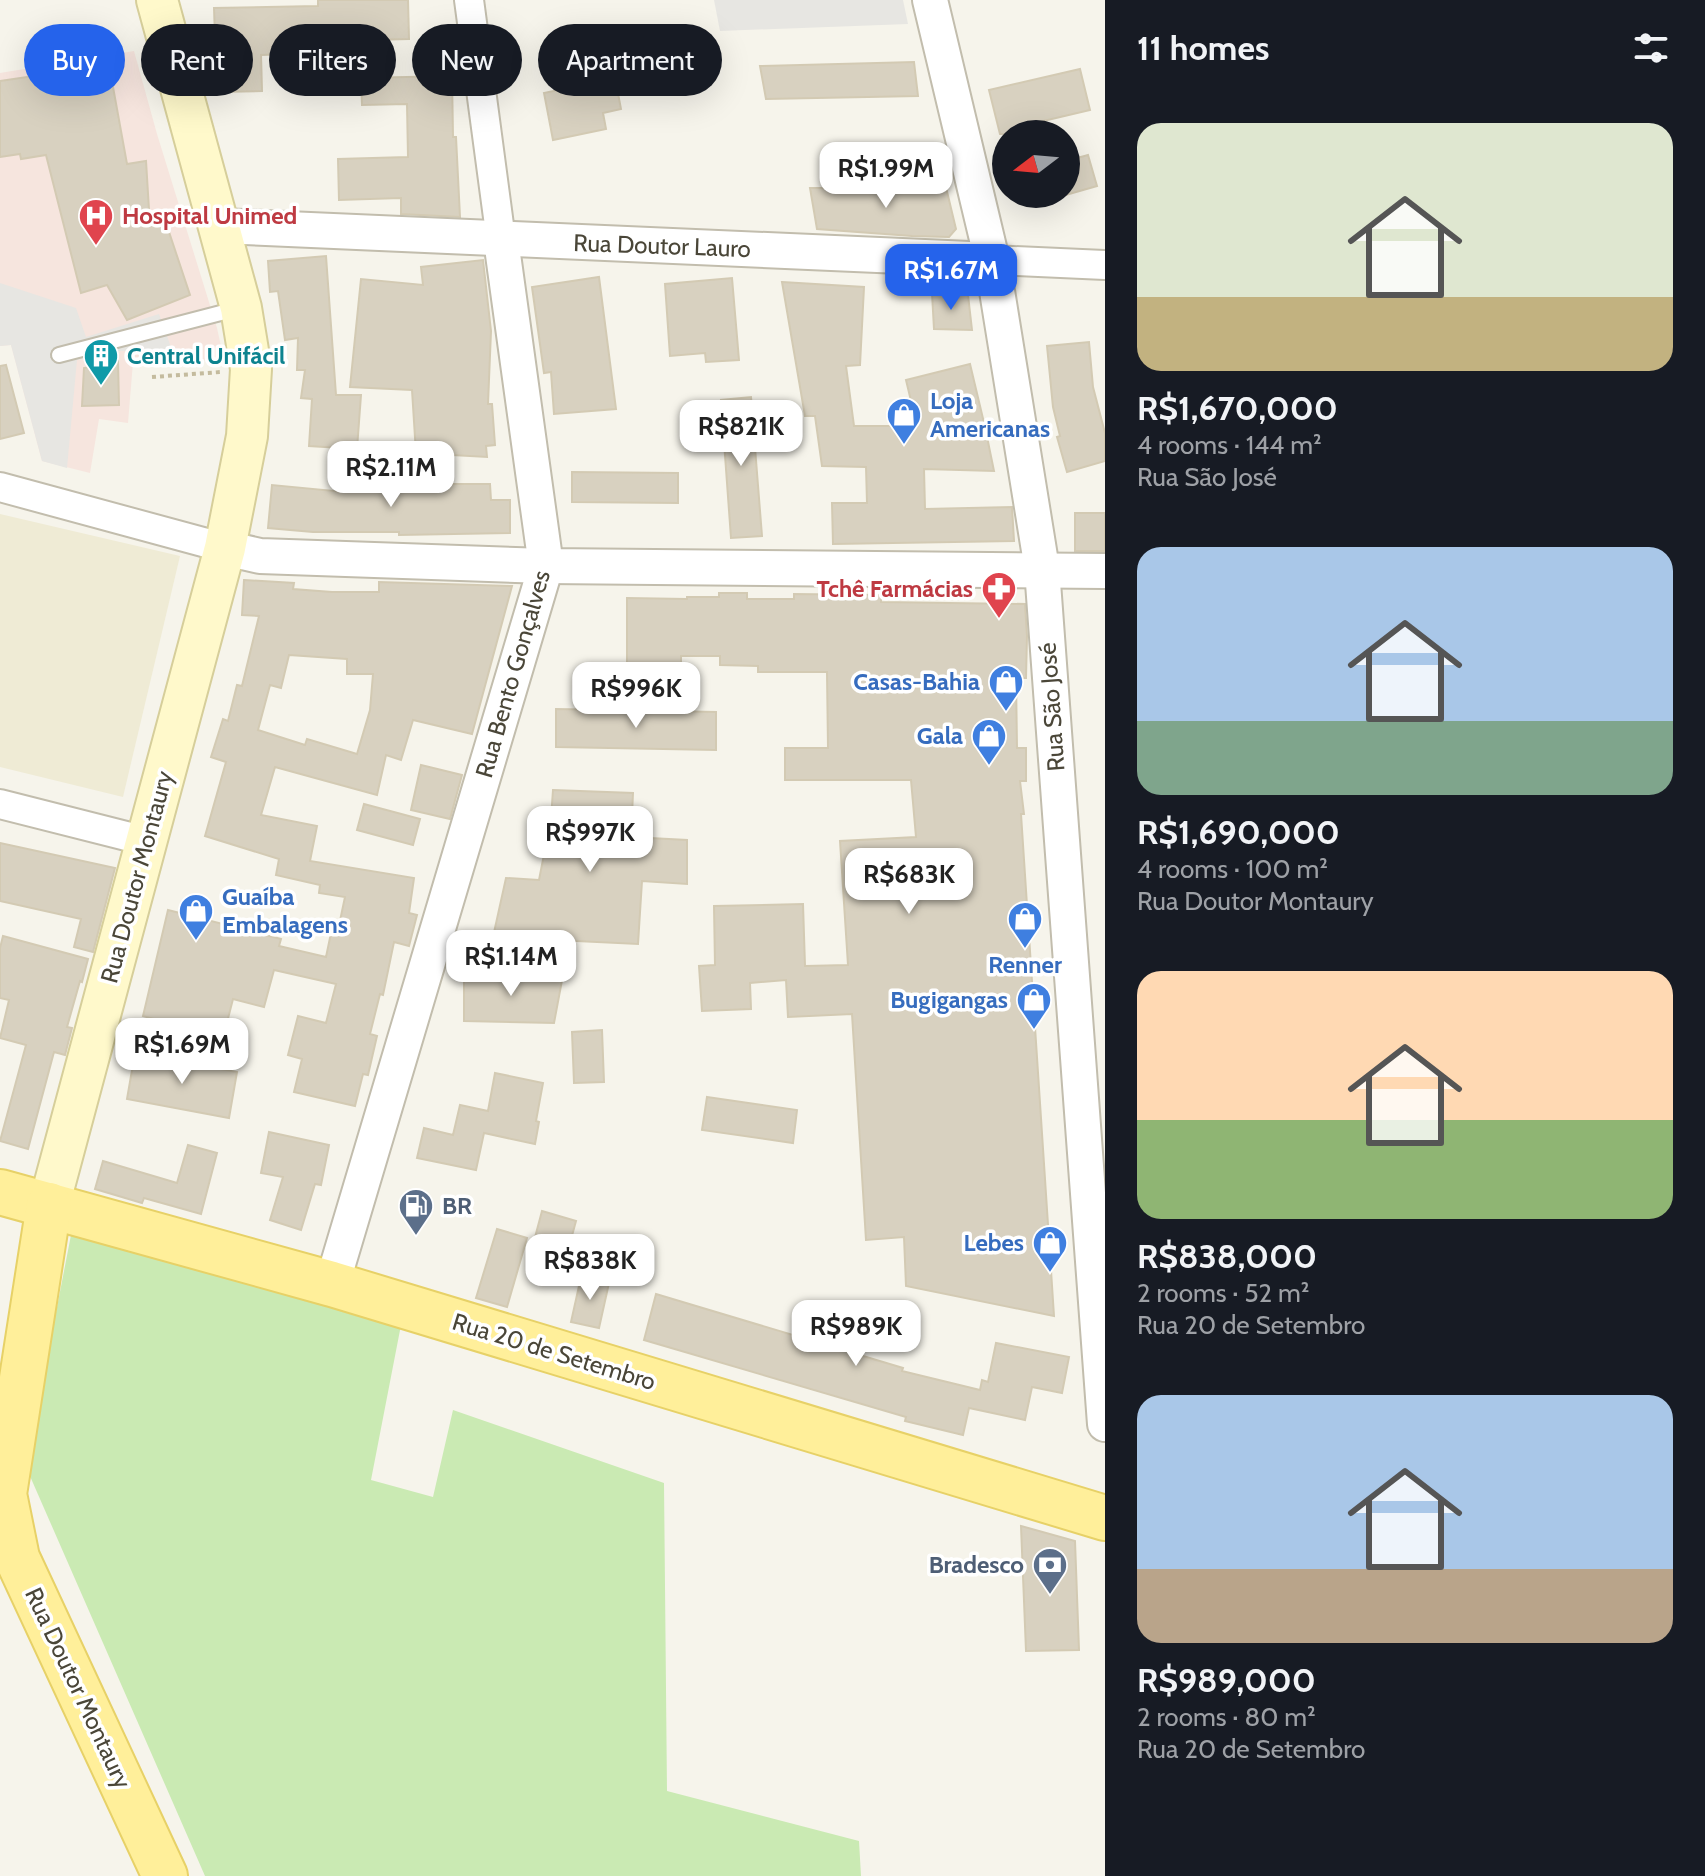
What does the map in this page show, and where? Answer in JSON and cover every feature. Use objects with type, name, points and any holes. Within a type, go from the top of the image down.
[{"type":"main road","name":"Rua Doutor Montaury","points":[[157,0],[241,308],[251,369],[247,436],[225,548],[49,1205],[4,1494],[17,1558],[165,1876]]},
{"type":"main road","name":"Rua 20 de Setembro","points":[[0,1192],[332,1284],[1105,1518]]},
{"type":"street","name":"Rua Bento Gonçalves","points":[[332,1284],[546,566],[469,0]]},
{"type":"street","name":"Rua São José","points":[[930,0],[992,260],[1042,569],[1105,1424]]},
{"type":"street","name":"Rua Doutor Lauro","points":[[220,226],[1105,265]]},
{"type":"street","points":[[0,487],[260,556],[546,566],[1105,571]]},
{"type":"street","points":[[0,804],[146,841]]},
{"type":"lane","points":[[59,355],[241,308]]},
{"type":"path","points":[[152,377],[251,369]]},
{"type":"shaded area","points":[[714,0],[903,0],[908,24],[722,31],[722,24],[719,24]]},
{"type":"shaded area","name":"Hospital Unimed","points":[[134,51],[141,76],[141,96],[146,96],[224,360],[133,362],[128,423],[99,419],[90,473],[42,461],[11,345],[0,346],[0,73],[24,69],[24,96],[125,96],[125,52]]},
{"type":"shaded area","points":[[0,283],[76,308],[86,337],[159,314],[172,350],[119,351],[77,360],[67,468],[42,461],[11,345],[0,346]]},
{"type":"shaded area","points":[[0,514],[180,556],[123,797],[0,767]]},
{"type":"green space","points":[[71,1235],[401,1325],[371,1480],[433,1497],[453,1410],[664,1483],[667,1791],[859,1841],[861,1876],[205,1876],[26,1467]]},
{"type":"building","points":[[318,0],[408,0],[409,39],[396,39],[396,24],[269,24],[269,55],[261,55],[262,91],[253,91],[253,24],[215,24],[214,8],[318,6]]},
{"type":"building","points":[[914,62],[918,96],[766,99],[760,66]]},
{"type":"building","points":[[1080,69],[1090,110],[1048,120],[996,120],[989,90]]},
{"type":"building","points":[[24,77],[24,96],[115,96],[127,164],[146,161],[150,226],[166,223],[190,295],[127,320],[107,285],[81,293],[46,155],[21,159],[20,154],[0,157],[0,81]]},
{"type":"building","points":[[396,77],[412,77],[412,96],[452,96],[460,217],[401,214],[401,198],[339,200],[338,159],[408,157],[407,104],[362,105],[362,96],[396,96]]},
{"type":"building","points":[[545,96],[618,96],[621,109],[603,113],[606,129],[553,140]]},
{"type":"building","points":[[1088,155],[1097,186],[1080,191],[1080,157]]},
{"type":"building","points":[[944,179],[956,229],[949,237],[817,229],[810,188],[907,188]]},
{"type":"building","points":[[326,256],[336,395],[361,395],[357,449],[309,446],[312,399],[301,398],[305,370],[297,370],[298,338],[285,340],[278,291],[270,292],[268,261]]},
{"type":"building","points":[[483,260],[491,331],[488,404],[492,404],[495,445],[486,446],[487,457],[416,453],[412,390],[350,387],[361,279],[423,285],[421,267]]},
{"type":"building","points":[[599,277],[616,409],[554,414],[551,372],[544,373],[532,287]]},
{"type":"building","points":[[732,278],[739,360],[706,362],[705,353],[670,356],[665,284]]},
{"type":"building","points":[[782,282],[864,287],[860,365],[846,366],[854,426],[917,426],[906,380],[970,364],[994,471],[924,469],[925,509],[1012,507],[1014,541],[833,544],[832,503],[867,503],[866,467],[822,466],[815,416],[805,416]]},
{"type":"building","points":[[932,293],[968,295],[972,330],[934,329]]},
{"type":"building","points":[[1089,342],[1093,387],[1105,433],[1105,461],[1067,472],[1057,437],[1060,436],[1053,407],[1047,346]]},
{"type":"building","name":"Central Unifácil","points":[[118,361],[119,405],[82,406],[84,368]]},
{"type":"building","points":[[6,365],[24,433],[0,439],[0,366]]},
{"type":"building","points":[[751,397],[762,536],[731,538],[721,400]]},
{"type":"building","points":[[572,472],[678,473],[678,503],[572,502]]},
{"type":"building","points":[[344,484],[490,484],[491,500],[510,500],[510,533],[399,535],[399,532],[313,532],[268,528],[272,485],[344,492]]},
{"type":"building","points":[[1075,513],[1105,513],[1105,551],[1075,551]]},
{"type":"building","points":[[244,580],[294,583],[293,589],[332,592],[379,592],[379,582],[512,586],[472,734],[413,720],[401,760],[386,755],[377,795],[275,767],[261,815],[317,826],[310,861],[414,878],[409,913],[417,915],[409,946],[394,942],[383,995],[380,994],[370,1034],[377,1036],[368,1075],[363,1074],[355,1106],[294,1092],[302,1059],[288,1055],[298,1016],[326,1023],[336,984],[274,970],[264,1007],[233,999],[223,1038],[143,1016],[168,910],[281,939],[279,946],[326,957],[331,933],[337,935],[345,897],[319,893],[320,885],[276,875],[279,859],[205,836],[226,762],[211,757],[223,719],[228,721],[237,685],[242,686],[259,616],[242,615]],"holes":[[[289,655],[347,659],[347,674],[373,674],[370,710],[357,754],[307,739],[305,745],[258,730],[270,685],[281,688]]]},
{"type":"building","points":[[719,593],[747,593],[747,599],[794,599],[794,594],[881,595],[881,602],[1025,604],[1026,678],[1016,678],[1017,748],[1026,748],[1026,781],[1020,781],[1024,814],[1021,814],[1054,1316],[906,1286],[904,1237],[866,1240],[852,1014],[788,1017],[786,980],[750,983],[751,1009],[702,1011],[699,966],[715,965],[714,906],[803,904],[805,966],[848,965],[840,841],[916,837],[911,780],[785,780],[785,748],[828,748],[827,672],[758,672],[758,666],[720,665],[720,656],[681,656],[681,669],[627,669],[627,598],[687,599],[719,597]]},
{"type":"building","points":[[556,709],[716,712],[716,750],[556,747]]},
{"type":"building","points":[[421,765],[462,775],[450,819],[411,810]]},
{"type":"building","points":[[553,790],[633,793],[631,837],[687,840],[687,884],[642,881],[638,944],[493,937],[506,878],[539,880],[551,819]]},
{"type":"building","points":[[364,804],[420,819],[413,845],[357,830]]},
{"type":"building","points":[[0,843],[115,868],[93,952],[74,947],[81,919],[0,901]]},
{"type":"building","points":[[3,936],[88,959],[67,1027],[72,1028],[65,1055],[54,1052],[28,1149],[0,1141],[26,1045],[0,1038],[9,1000],[0,998],[0,948]]},
{"type":"building","points":[[464,973],[563,975],[554,1023],[464,1021]]},
{"type":"building","points":[[602,1030],[604,1082],[574,1083],[572,1032]]},
{"type":"building","points":[[135,1053],[237,1072],[229,1118],[127,1099]]},
{"type":"building","points":[[495,1073],[543,1083],[535,1144],[484,1133],[476,1170],[417,1158],[424,1128],[453,1135],[460,1105],[488,1111]]},
{"type":"building","points":[[707,1097],[797,1110],[793,1143],[702,1130]]},
{"type":"building","points":[[269,1132],[329,1145],[321,1185],[315,1184],[301,1230],[270,1220],[283,1177],[261,1173]]},
{"type":"building","points":[[188,1145],[217,1153],[201,1214],[144,1198],[142,1203],[95,1189],[103,1161],[177,1183]]},
{"type":"building","points":[[542,1211],[576,1221],[564,1265],[530,1256]]},
{"type":"building","points":[[497,1229],[527,1238],[507,1307],[476,1298]]},
{"type":"building","points":[[581,1277],[609,1283],[599,1328],[571,1322]]},
{"type":"building","points":[[656,1294],[903,1368],[902,1371],[980,1390],[982,1380],[988,1382],[996,1343],[1069,1357],[1062,1393],[1032,1387],[1025,1420],[969,1408],[963,1435],[905,1421],[906,1417],[644,1340]]},
{"type":"building","name":"Bradesco","points":[[1021,1526],[1075,1541],[1079,1650],[1026,1651]]},
{"type":"place","name":"Hospital Unimed","points":[[96,247]]},
{"type":"place","name":"Central Unifácil","points":[[101,387]]},
{"type":"place","name":"Loja Americanas","points":[[904,446]]},
{"type":"place","name":"Tchê Farmácias","points":[[999,620]]},
{"type":"place","name":"Casas-Bahia","points":[[1006,713]]},
{"type":"place","name":"Gala","points":[[989,767]]},
{"type":"place","name":"Guaíba Embalagens","points":[[196,942]]},
{"type":"place","name":"Renner","points":[[1025,950]]},
{"type":"place","name":"Bugigangas","points":[[1034,1031]]},
{"type":"place","name":"BR","points":[[416,1237]]},
{"type":"place","name":"Lebes","points":[[1050,1274]]},
{"type":"place","name":"Bradesco","points":[[1050,1596]]}]
